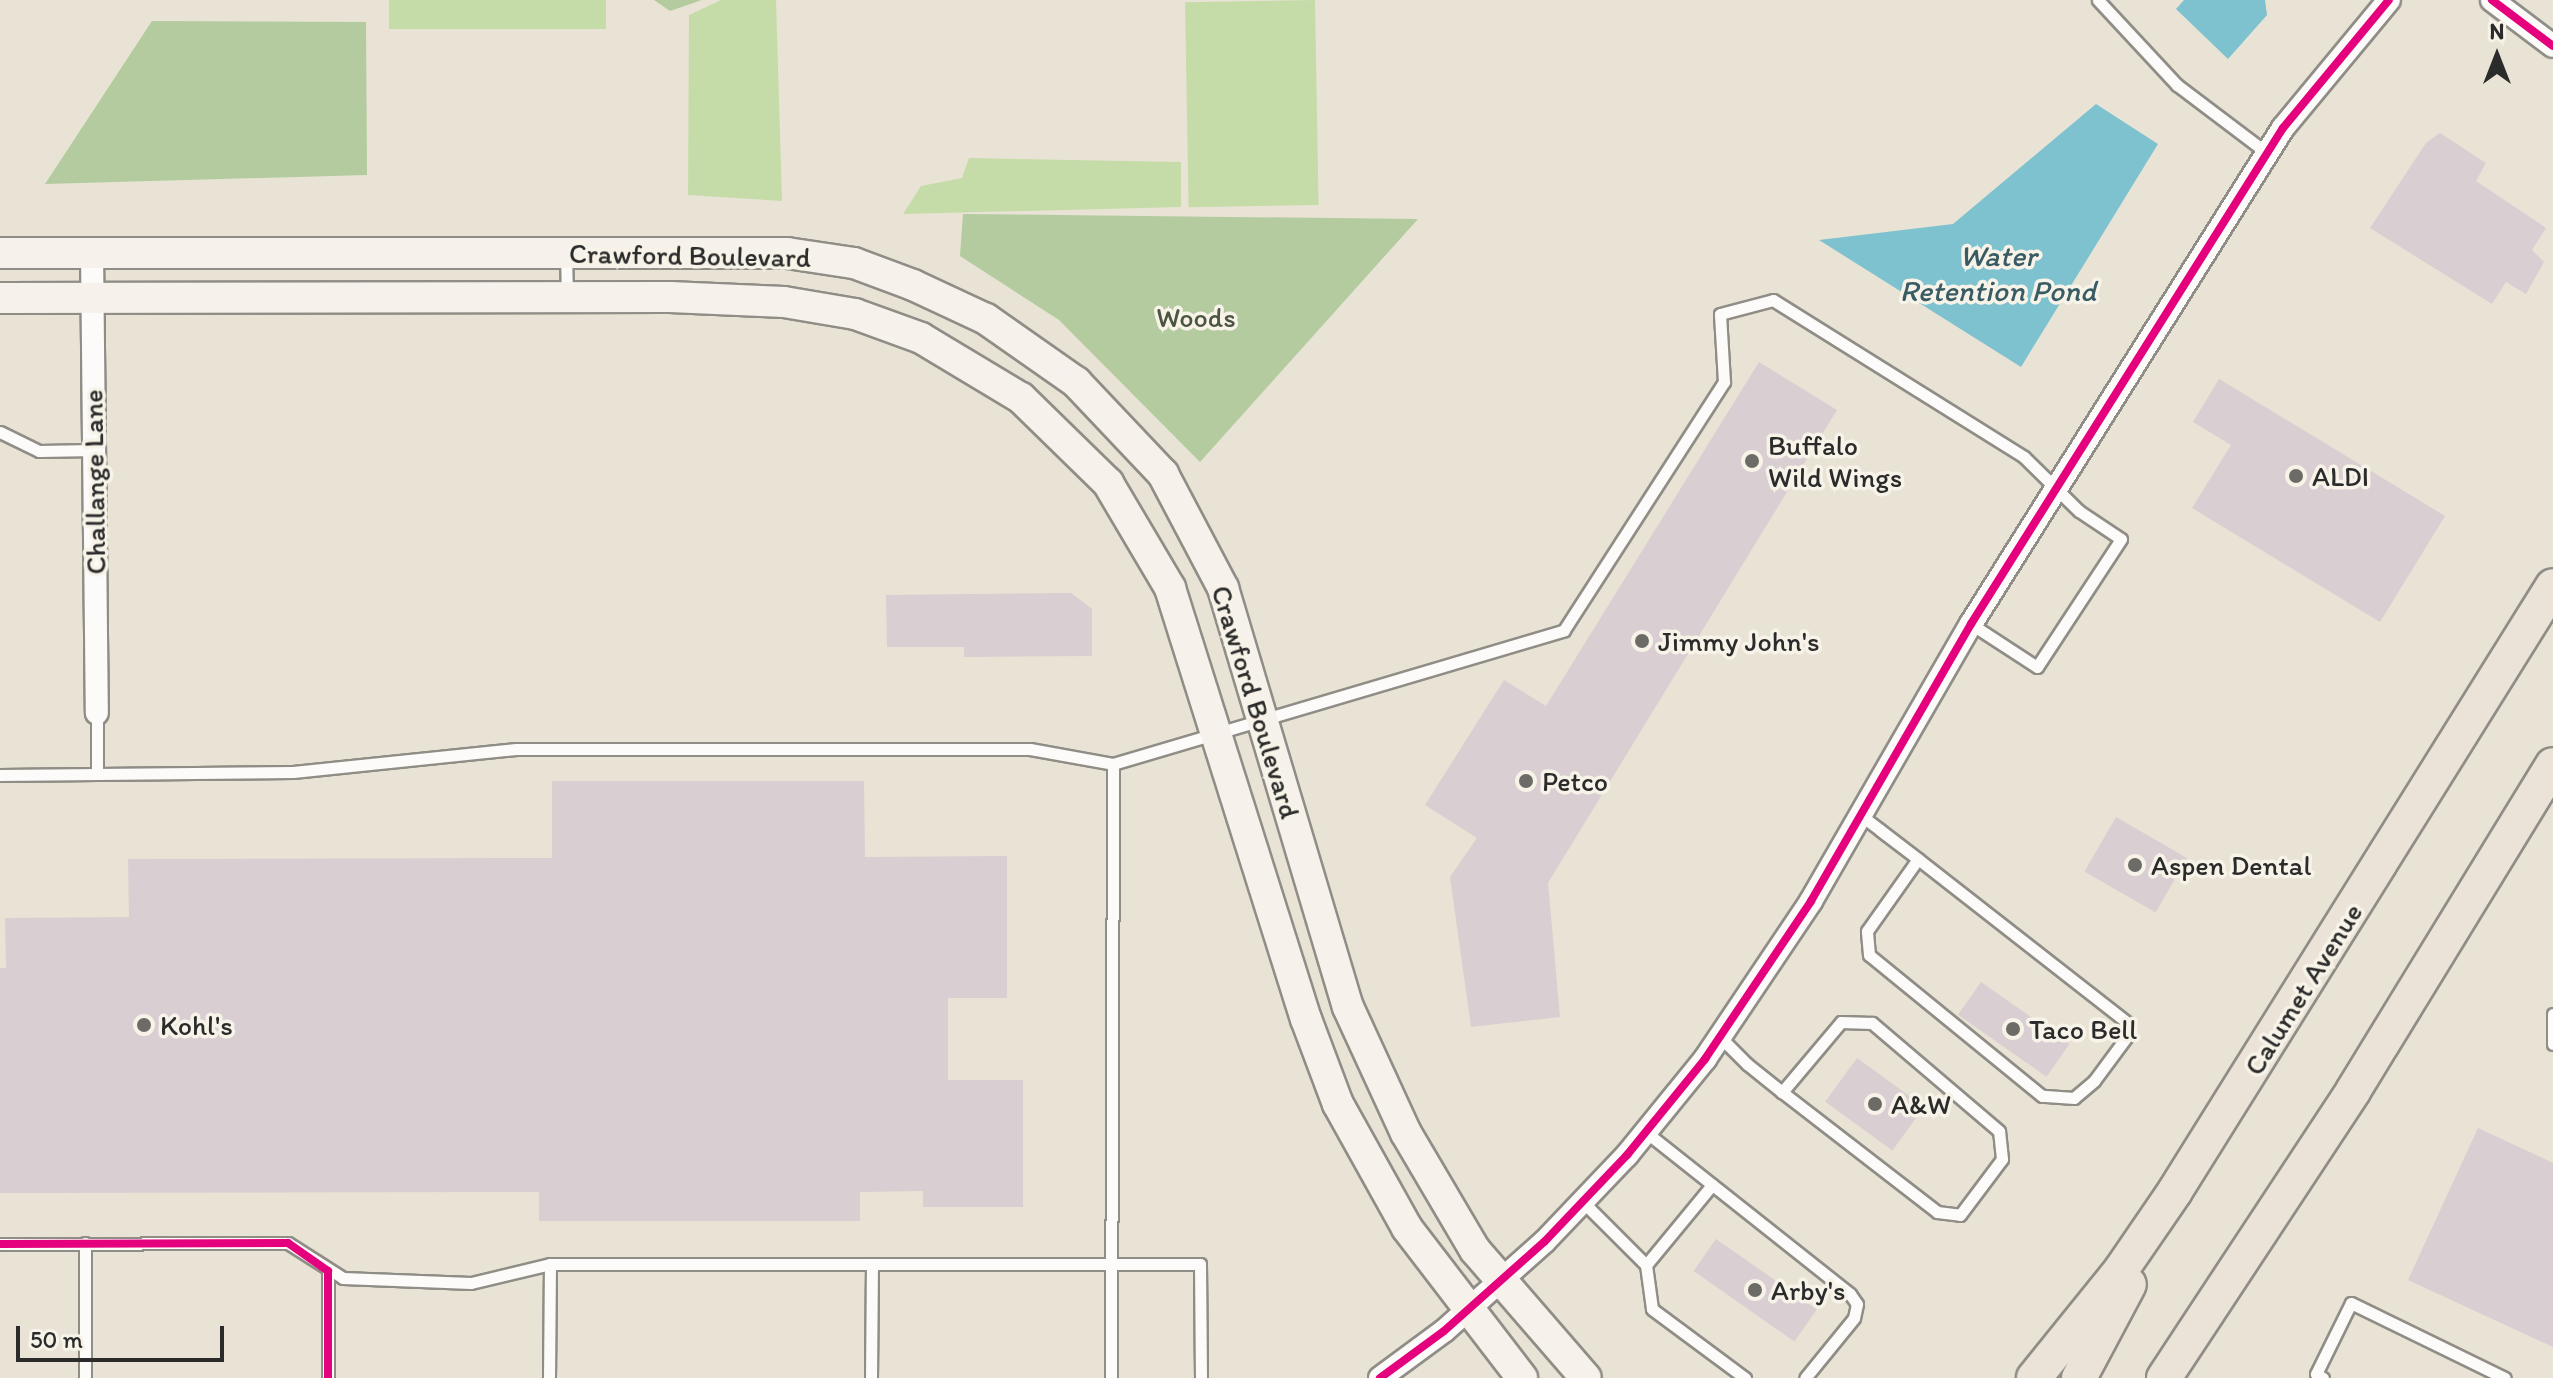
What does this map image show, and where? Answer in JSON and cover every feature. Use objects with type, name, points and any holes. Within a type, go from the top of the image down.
[{"type":"main road","name":"Calumet Avenue","points":[[2034,1378],[2149,1231],[2553,586]]},
{"type":"main road","points":[[2164,1378],[2346,1101],[2553,765]]},
{"type":"main road","points":[[2079,1378],[2129,1285],[2149,1231]]},
{"type":"street","points":[[1380,1378],[1499,1281],[1583,1202],[1647,1133],[1721,1038],[1863,817],[1971,624],[2267,153],[2307,94],[2389,0]]},
{"type":"street","points":[[2492,0],[2553,46]]},
{"type":"street","name":"Challange Lane","points":[[92,251],[97,713]]},
{"type":"street","name":"Crawford Boulevard","points":[[0,253],[566,252],[814,257],[854,263],[986,319],[1076,382],[1163,474],[1223,588],[1348,1007],[1422,1162],[1499,1281],[1586,1378]]},
{"type":"street","name":"Crawford Boulevard","points":[[0,298],[567,297],[784,302],[855,314],[921,338],[1021,398],[1108,483],[1170,588],[1330,1087],[1391,1205],[1522,1378]]},
{"type":"lane","points":[[2098,0],[2177,85],[2267,153]]},
{"type":"lane","points":[[566,252],[567,297]]},
{"type":"lane","points":[[0,775],[293,772],[516,749],[1030,749],[1113,764],[1564,630],[1724,382],[1720,314],[1773,300],[2024,457],[2079,511],[2121,539],[2037,667],[1971,624]]},
{"type":"lane","points":[[0,432],[39,451],[94,450]]},
{"type":"lane","points":[[97,713],[97,774]]},
{"type":"lane","points":[[1111,1378],[1113,764]]},
{"type":"lane","points":[[1863,817],[1918,859],[2129,1024],[2128,1035],[2094,1081],[2074,1098],[2042,1096],[1869,955],[1867,931],[1918,859]]},
{"type":"lane","points":[[2553,1014],[2553,1044]]},
{"type":"lane","points":[[1721,1038],[1782,1092],[1937,1212],[1960,1215],[2002,1159],[1999,1131],[1872,1023],[1841,1022],[1782,1092]]},
{"type":"lane","points":[[1647,1133],[1857,1304],[1854,1318],[1805,1378]]},
{"type":"lane","points":[[1646,1265],[1712,1185]]},
{"type":"lane","points":[[1583,1202],[1646,1265],[1652,1309],[1745,1378]]},
{"type":"lane","points":[[85,1243],[85,1378]]},
{"type":"lane","points":[[0,1244],[288,1243],[343,1278],[471,1283],[550,1264],[1200,1264],[1201,1378]]},
{"type":"lane","points":[[549,1378],[550,1264]]},
{"type":"lane","points":[[871,1378],[872,1264]]},
{"type":"lane","points":[[328,1271],[328,1378]]},
{"type":"lane","points":[[2323,1378],[2316,1374],[2351,1303],[2505,1378]]},
{"type":"green space","points":[[389,0],[606,0],[606,29],[389,29]]},
{"type":"green space","points":[[654,0],[702,0],[670,11]]},
{"type":"green space","points":[[721,0],[776,0],[782,201],[688,195],[689,15]]},
{"type":"green space","points":[[1315,0],[1319,205],[1189,207],[1185,2]]},
{"type":"green space","points":[[152,21],[366,22],[367,175],[45,184]]},
{"type":"green space","points":[[969,158],[1181,162],[1181,207],[903,214],[921,186],[962,178]]},
{"type":"green space","name":"Woods","points":[[963,214],[1418,219],[1200,462],[1059,320],[960,256]]},
{"type":"water","points":[[2184,0],[2265,0],[2267,15],[2228,59],[2176,9]]},
{"type":"water","name":"Water Retention Pond","points":[[2096,104],[2158,144],[2021,367],[1819,240],[1953,224]]},
{"type":"building","points":[[2440,133],[2486,163],[2476,181],[2546,228],[2532,250],[2544,262],[2526,294],[2506,282],[2492,304],[2370,228],[2426,143]]},
{"type":"building","points":[[1759,362],[1837,410],[1548,883],[1560,1017],[1471,1027],[1450,877],[1477,838],[1425,805],[1504,680],[1546,706]]},
{"type":"building","name":"ALDI","points":[[2219,379],[2445,516],[2380,622],[2192,508],[2231,445],[2193,422]]},
{"type":"building","points":[[1071,593],[1092,609],[1092,656],[964,657],[964,647],[887,647],[886,595]]},
{"type":"building","points":[[552,781],[864,781],[865,857],[1007,856],[1007,998],[948,998],[948,1080],[1023,1080],[1023,1207],[923,1207],[923,1191],[860,1192],[860,1221],[539,1221],[539,1192],[0,1193],[0,968],[6,968],[5,918],[129,917],[128,859],[552,858]]},
{"type":"building","name":"Aspen Dental","points":[[2116,817],[2187,858],[2156,913],[2084,872]]},
{"type":"building","name":"Taco Bell","points":[[1981,982],[2069,1044],[2047,1077],[1958,1015]]},
{"type":"building","name":"A&W","points":[[1857,1058],[1924,1107],[1892,1150],[1825,1102]]},
{"type":"building","points":[[2478,1128],[2553,1163],[2553,1347],[2408,1280]]},
{"type":"building","name":"Arby's","points":[[1716,1239],[1817,1310],[1794,1341],[1694,1271]]},
{"type":"transit line","points":[[1380,1378],[1444,1331],[1545,1241],[1627,1155],[1705,1059],[1811,901],[1971,624],[2283,128],[2389,0]]},
{"type":"transit line","points":[[2492,0],[2553,46]]},
{"type":"transit line","points":[[0,1244],[288,1243],[328,1271],[328,1378]]},
{"type":"place","name":"Buffalo Wild Wings","points":[[1752,461]]},
{"type":"place","name":"ALDI","points":[[2296,476]]},
{"type":"place","name":"Jimmy John's","points":[[1642,641]]},
{"type":"place","name":"Petco","points":[[1526,781]]},
{"type":"place","name":"Aspen Dental","points":[[2135,865]]},
{"type":"place","name":"Kohl's","points":[[144,1025]]},
{"type":"place","name":"Taco Bell","points":[[2013,1029]]},
{"type":"place","name":"A&W","points":[[1875,1104]]},
{"type":"place","name":"Arby's","points":[[1755,1290]]}]
